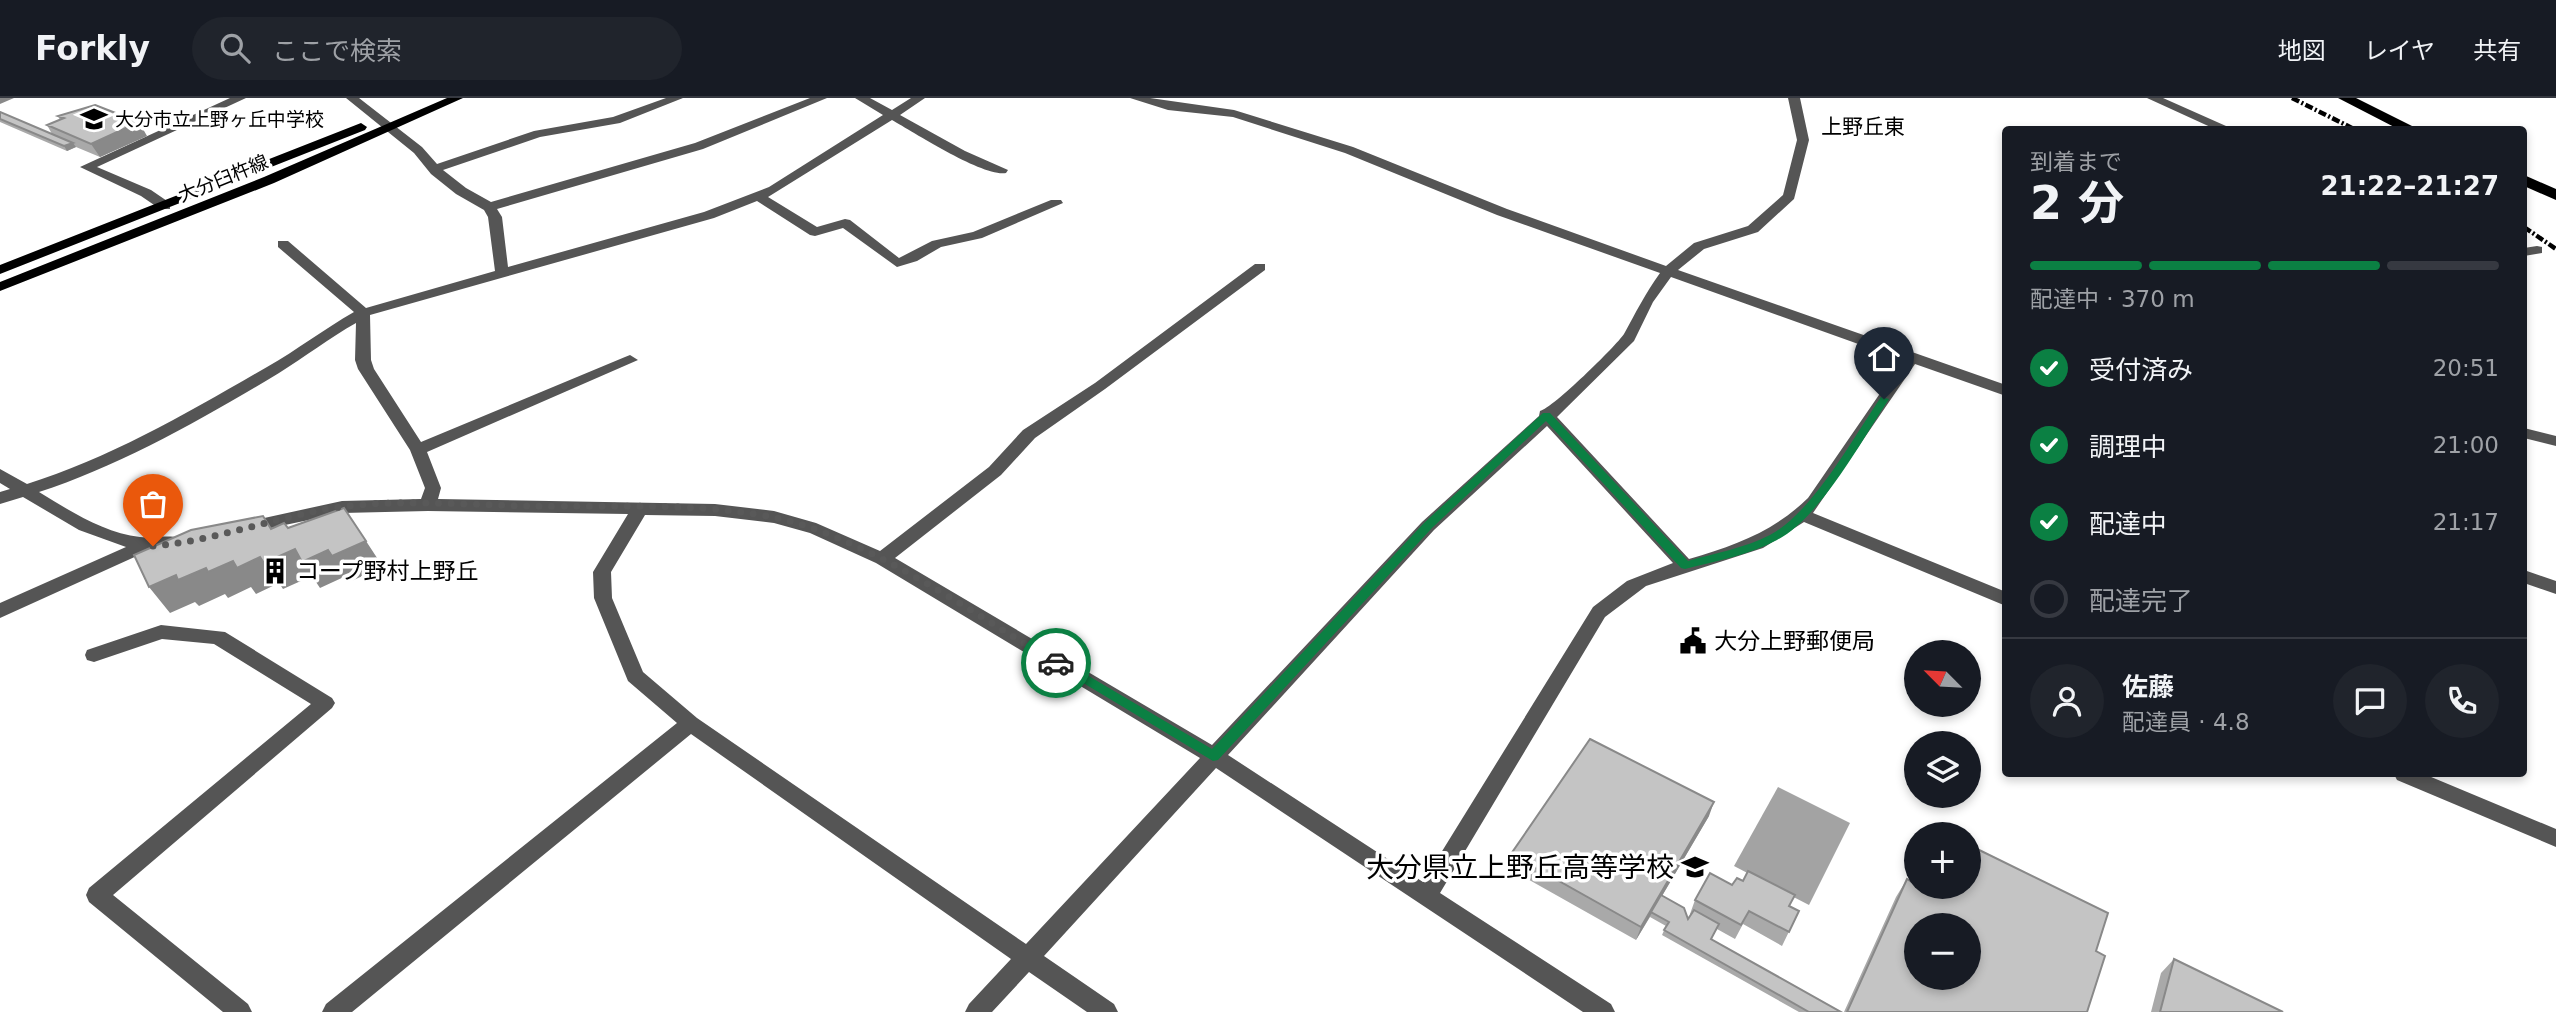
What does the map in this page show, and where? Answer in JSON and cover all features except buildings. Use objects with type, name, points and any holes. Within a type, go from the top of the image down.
[{"type":"highway","points":[[2345,98],[2404,126]]},
{"type":"highway","points":[[2527,181],[2556,195]]},
{"type":"main road","name":"大分臼杵線","points":[[0,287],[269,180],[385,124],[429,98]]},
{"type":"main road","name":"大分臼杵線","points":[[0,270],[457,98]]},
{"type":"street","points":[[165,206],[146,193],[86,167],[240,98]]},
{"type":"street","points":[[352,98],[418,150],[434,169],[461,191],[489,207],[495,217],[502,272]]},
{"type":"street","points":[[434,169],[538,134],[616,120],[677,98]]},
{"type":"street","points":[[489,207],[699,146],[821,98]]},
{"type":"street","points":[[861,98],[961,154],[1002,170]]},
{"type":"street","points":[[0,498],[82,472],[145,440],[275,369],[363,313],[709,215],[760,197],[919,98]]},
{"type":"street","points":[[1136,98],[1168,106],[1234,114],[1349,150],[1502,212],[2002,390]]},
{"type":"street","points":[[977,1012],[1428,526],[1546,415],[1579,388],[1629,338],[1646,302],[1668,271],[1699,246],[1753,229],[1789,196],[1802,140],[1794,98]]},
{"type":"street","points":[[2153,98],[2220,126]]},
{"type":"street","points":[[760,197],[815,232],[845,223],[897,263],[937,244],[977,235],[1056,202]]},
{"type":"street","points":[[284,244],[363,313],[363,360],[366,369],[418,450],[433,488],[428,505]]},
{"type":"street","points":[[882,559],[995,471],[1029,435],[1100,386],[1260,267]]},
{"type":"street","points":[[1427,895],[1599,612],[1629,587],[1685,565],[1757,545],[1776,536],[1803,515],[1912,358]]},
{"type":"street","points":[[418,450],[629,360]]},
{"type":"street","points":[[1546,415],[1685,565]]},
{"type":"street","points":[[2527,434],[2556,441]]},
{"type":"street","points":[[0,475],[111,536],[144,546],[167,545],[201,538]]},
{"type":"street","points":[[226,532],[342,507],[428,505],[715,510],[794,522],[882,559],[1213,756],[1427,895],[1593,1009]]},
{"type":"street","points":[[640,508],[602,572],[603,598],[635,676],[690,723],[1106,1012]]},
{"type":"street","points":[[1803,515],[2002,598]]},
{"type":"street","points":[[0,611],[144,546]]},
{"type":"street","points":[[2527,577],[2556,588]]},
{"type":"street","points":[[94,655],[161,632],[218,637],[325,703],[97,895],[240,1012]]},
{"type":"street","points":[[334,1012],[690,723]]},
{"type":"street","points":[[2411,777],[2556,838]]},
{"type":"shaded area","points":[[1778,787],[1850,823],[1809,905],[1734,866]]},
{"type":"railway","points":[[2292,98],[2348,126]]},
{"type":"railway","points":[[2527,229],[2556,249]]},
{"type":"way so far","points":[[153,546],[189,541],[303,514],[342,507],[377,505],[689,509],[754,514],[794,522],[858,547],[1056,663]]},
{"type":"place","name":"大分市立上野ヶ丘中学校","points":[[94,119]]},
{"type":"place","name":"コープ野村上野丘","points":[[275,571]]},
{"type":"place","name":"大分上野郵便局","points":[[1693,641]]},
{"type":"place","name":"大分県立上野丘高等学校","points":[[1695,867]]},
{"type":"district","name":"上野丘東","points":[[1863,127]]},
{"type":"route","points":[[1056,663],[1213,756],[1428,526],[1546,415],[1685,565],[1757,545],[1795,523],[1814,502],[1884,399]]}]
